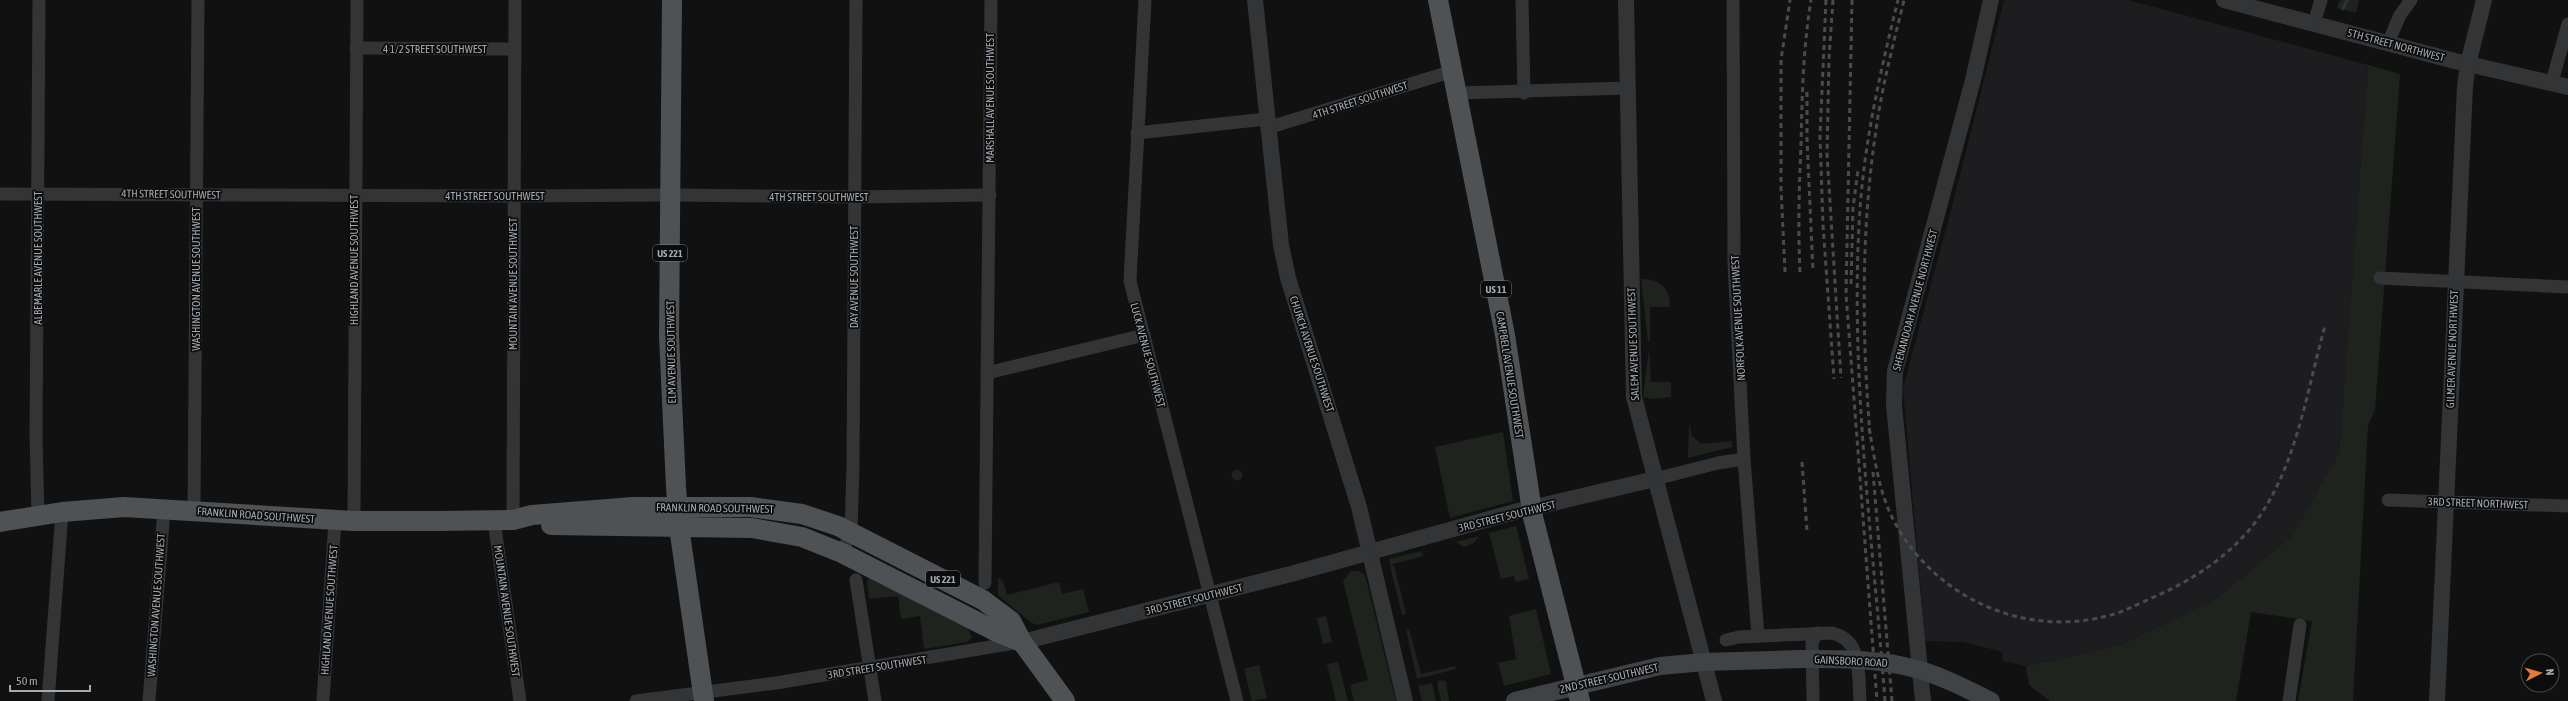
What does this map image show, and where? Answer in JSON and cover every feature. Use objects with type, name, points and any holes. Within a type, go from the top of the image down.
[{"type":"main road","name":"ELM AVENUE SOUTHWEST","points":[[672,0],[669,336],[676,507],[704,697]]},
{"type":"main road","name":"CAMPBELL AVENUE SOUTHWEST","points":[[1438,0],[1505,335],[1532,509],[1577,693]]},
{"type":"main road","name":"FRANKLIN ROAD SOUTHWEST","points":[[0,522],[62,512],[124,507],[344,520],[503,520],[534,525],[752,528],[782,532],[802,537],[842,553],[999,633],[1022,642]]},
{"type":"main road","name":"FRANKLIN ROAD SOUTHWEST","points":[[503,520],[532,515],[591,509],[676,507],[750,507],[786,510],[802,514],[851,532],[983,600],[1011,621],[1022,642],[1065,701]]},
{"type":"main road","name":"GAINSBORO ROAD","points":[[1704,662],[1849,659],[1892,663],[1939,677],[1991,701]]},
{"type":"main road","name":"2ND STREET SOUTHWEST","points":[[1515,701],[1577,693],[1660,666],[1704,662]]},
{"type":"street","name":"ALBEMARLE AVENUE SOUTHWEST","points":[[38,516],[36,435],[39,0]]},
{"type":"street","name":"WASHINGTON AVENUE SOUTHWEST","points":[[194,511],[198,0]]},
{"type":"street","name":"HIGHLAND AVENUE SOUTHWEST","points":[[323,701],[344,520],[354,196],[357,0]]},
{"type":"street","name":"MOUNTAIN AVENUE SOUTHWEST","points":[[515,0],[513,196],[503,520],[520,701]]},
{"type":"street","name":"DAY AVENUE SOUTHWEST","points":[[842,553],[851,532],[853,465],[856,0]]},
{"type":"street","name":"MARSHALL AVENUE SOUTHWEST","points":[[985,584],[991,0]]},
{"type":"street","name":"LUCK AVENUE SOUTHWEST","points":[[1145,0],[1130,281],[1237,701]]},
{"type":"street","name":"CHURCH AVENUE SOUTHWEST","points":[[1255,0],[1281,246],[1288,278],[1345,458],[1371,552],[1405,701]]},
{"type":"street","points":[[1522,0],[1524,92]]},
{"type":"street","name":"SALEM AVENUE SOUTHWEST","points":[[1626,0],[1634,397],[1714,701]]},
{"type":"street","name":"NORFOLK AVENUE SOUTHWEST","points":[[1733,0],[1734,263],[1744,459],[1758,636]]},
{"type":"street","name":"SHENANDOAH AVENUE NORTHWEST","points":[[1923,701],[1894,413],[1895,371],[1973,80],[1991,0]]},
{"type":"street","name":"5TH STREET NORTHWEST","points":[[2224,0],[2468,64],[2568,86]]},
{"type":"street","points":[[2314,23],[2321,0]]},
{"type":"street","points":[[2388,43],[2400,15],[2411,0]]},
{"type":"street","name":"GILMER AVENUE NORTHWEST","points":[[2438,701],[2455,282],[2465,87],[2468,64],[2484,0]]},
{"type":"street","points":[[2552,82],[2568,24]]},
{"type":"street","name":"4 1/2 STREET SOUTHWEST","points":[[356,48],[514,50]]},
{"type":"street","name":"4TH STREET SOUTHWEST","points":[[1137,133],[1267,124],[1453,71]]},
{"type":"street","points":[[1457,93],[1628,88]]},
{"type":"street","name":"4TH STREET SOUTHWEST","points":[[0,194],[354,196],[990,196]]},
{"type":"street","points":[[2380,278],[2568,287]]},
{"type":"street","points":[[987,373],[1144,335]]},
{"type":"street","name":"3RD STREET SOUTHWEST","points":[[636,701],[704,697],[1022,642],[1532,509],[1718,463],[1744,459]]},
{"type":"street","name":"3RD STREET NORTHWEST","points":[[2388,500],[2568,506]]},
{"type":"street","name":"WASHINGTON AVENUE SOUTHWEST","points":[[149,701],[164,509]]},
{"type":"street","points":[[48,701],[62,512]]},
{"type":"street","points":[[856,580],[875,701]]},
{"type":"street","points":[[2289,701],[2300,625]]},
{"type":"street","points":[[1813,701],[1812,641],[1818,633]]},
{"type":"street","points":[[1726,640],[1758,636],[1818,633],[1832,633],[1848,639],[1856,658],[1860,701]]},
{"type":"shaded area","points":[[2004,0],[2128,0],[2368,65],[2339,453],[2292,536],[2217,598],[2121,645],[2026,666],[2002,661],[2003,652],[1963,642],[1925,641],[1903,388],[1953,203]]},
{"type":"shaded area","points":[[2340,0],[2359,0],[2356,13],[2337,8]]},
{"type":"shaded area","points":[[2368,65],[2400,74],[2375,410],[2368,425],[2353,701],[2298,701],[2312,621],[2251,612],[2236,701],[2050,701],[2029,685],[2026,666],[2121,645],[2217,598],[2292,536],[2339,453]]},
{"type":"shaded area","points":[[1641,279],[1648,279],[1659,283],[1666,290],[1670,300],[1670,307],[1650,307],[1650,341],[1648,341]]},
{"type":"shaded area","points":[[1649,349],[1651,382],[1671,382],[1671,397],[1653,399],[1643,397]]},
{"type":"shaded area","points":[[1689,423],[1692,436],[1701,444],[1732,441],[1732,447],[1688,458]]},
{"type":"shaded area","points":[[1503,432],[1513,501],[1450,518],[1435,447]]},
{"type":"shaded area","points":[[1237,469],[1241,471],[1243,475],[1241,479],[1237,481],[1233,479],[1231,475],[1233,471]]},
{"type":"shaded area","points":[[1516,526],[1529,579],[1516,582],[1514,576],[1501,579],[1489,533]]},
{"type":"shaded area","points":[[1479,536],[1473,543],[1464,547],[1456,542]]},
{"type":"shaded area","points":[[1421,551],[1423,556],[1390,565],[1389,559]]},
{"type":"shaded area","points":[[1394,565],[1406,614],[1402,615],[1390,566]]},
{"type":"shaded area","points":[[1351,571],[1359,571],[1365,575],[1396,701],[1354,701],[1350,685],[1368,680],[1343,581]]},
{"type":"shaded area","points":[[998,577],[1003,581],[1007,595],[1059,582],[1062,594],[1083,589],[1089,612],[1037,625],[1030,622],[998,595]]},
{"type":"shaded area","points":[[869,578],[967,627],[972,637],[967,642],[924,649],[920,616],[901,619],[898,596],[869,599],[867,582]]},
{"type":"shaded area","points":[[1536,609],[1551,674],[1504,686],[1498,663],[1516,659],[1509,616]]},
{"type":"shaded area","points":[[1326,616],[1332,642],[1323,644],[1317,618]]},
{"type":"shaded area","points":[[1406,629],[1409,629],[1421,674],[1455,666],[1456,669],[1417,679]]},
{"type":"shaded area","points":[[1338,662],[1348,701],[1336,701],[1327,664]]},
{"type":"shaded area","points":[[1259,665],[1267,698],[1252,701],[1244,669]]},
{"type":"shaded area","points":[[1439,680],[1446,681],[1449,701],[1441,701],[1437,683]]},
{"type":"shaded area","points":[[1432,683],[1436,701],[1422,701],[1418,686]]},
{"type":"waterway","points":[[2343,9],[2347,0]]},
{"type":"railway","points":[[1785,272],[1781,188],[1781,60],[1790,0]]},
{"type":"railway","points":[[1800,272],[1799,209],[1802,91],[1806,37],[1811,0]]},
{"type":"railway","points":[[1826,0],[1820,136],[1823,225],[1834,379]]},
{"type":"railway","points":[[1833,0],[1829,58],[1827,154],[1841,378]]},
{"type":"railway","points":[[1852,0],[1846,294],[1877,701]]},
{"type":"railway","points":[[1885,701],[1860,394],[1857,271],[1862,182],[1880,78],[1898,0]]},
{"type":"railway","points":[[1870,434],[1864,323],[1867,210],[1870,173],[1881,102],[1904,0]]},
{"type":"railway","points":[[1807,92],[1807,139],[1813,271]]},
{"type":"railway","points":[[1851,284],[1853,208],[1858,170]]},
{"type":"railway","points":[[1869,428],[1878,476],[1889,510],[1911,548],[1932,571],[1957,590],[1984,605],[2013,616],[2044,621],[2075,621],[2107,616],[2131,608],[2188,580],[2215,562],[2250,529],[2266,507],[2289,458],[2298,432],[2325,326]]},
{"type":"railway","points":[[1802,462],[1807,531]]},
{"type":"railway","points":[[1873,472],[1892,701]]}]
